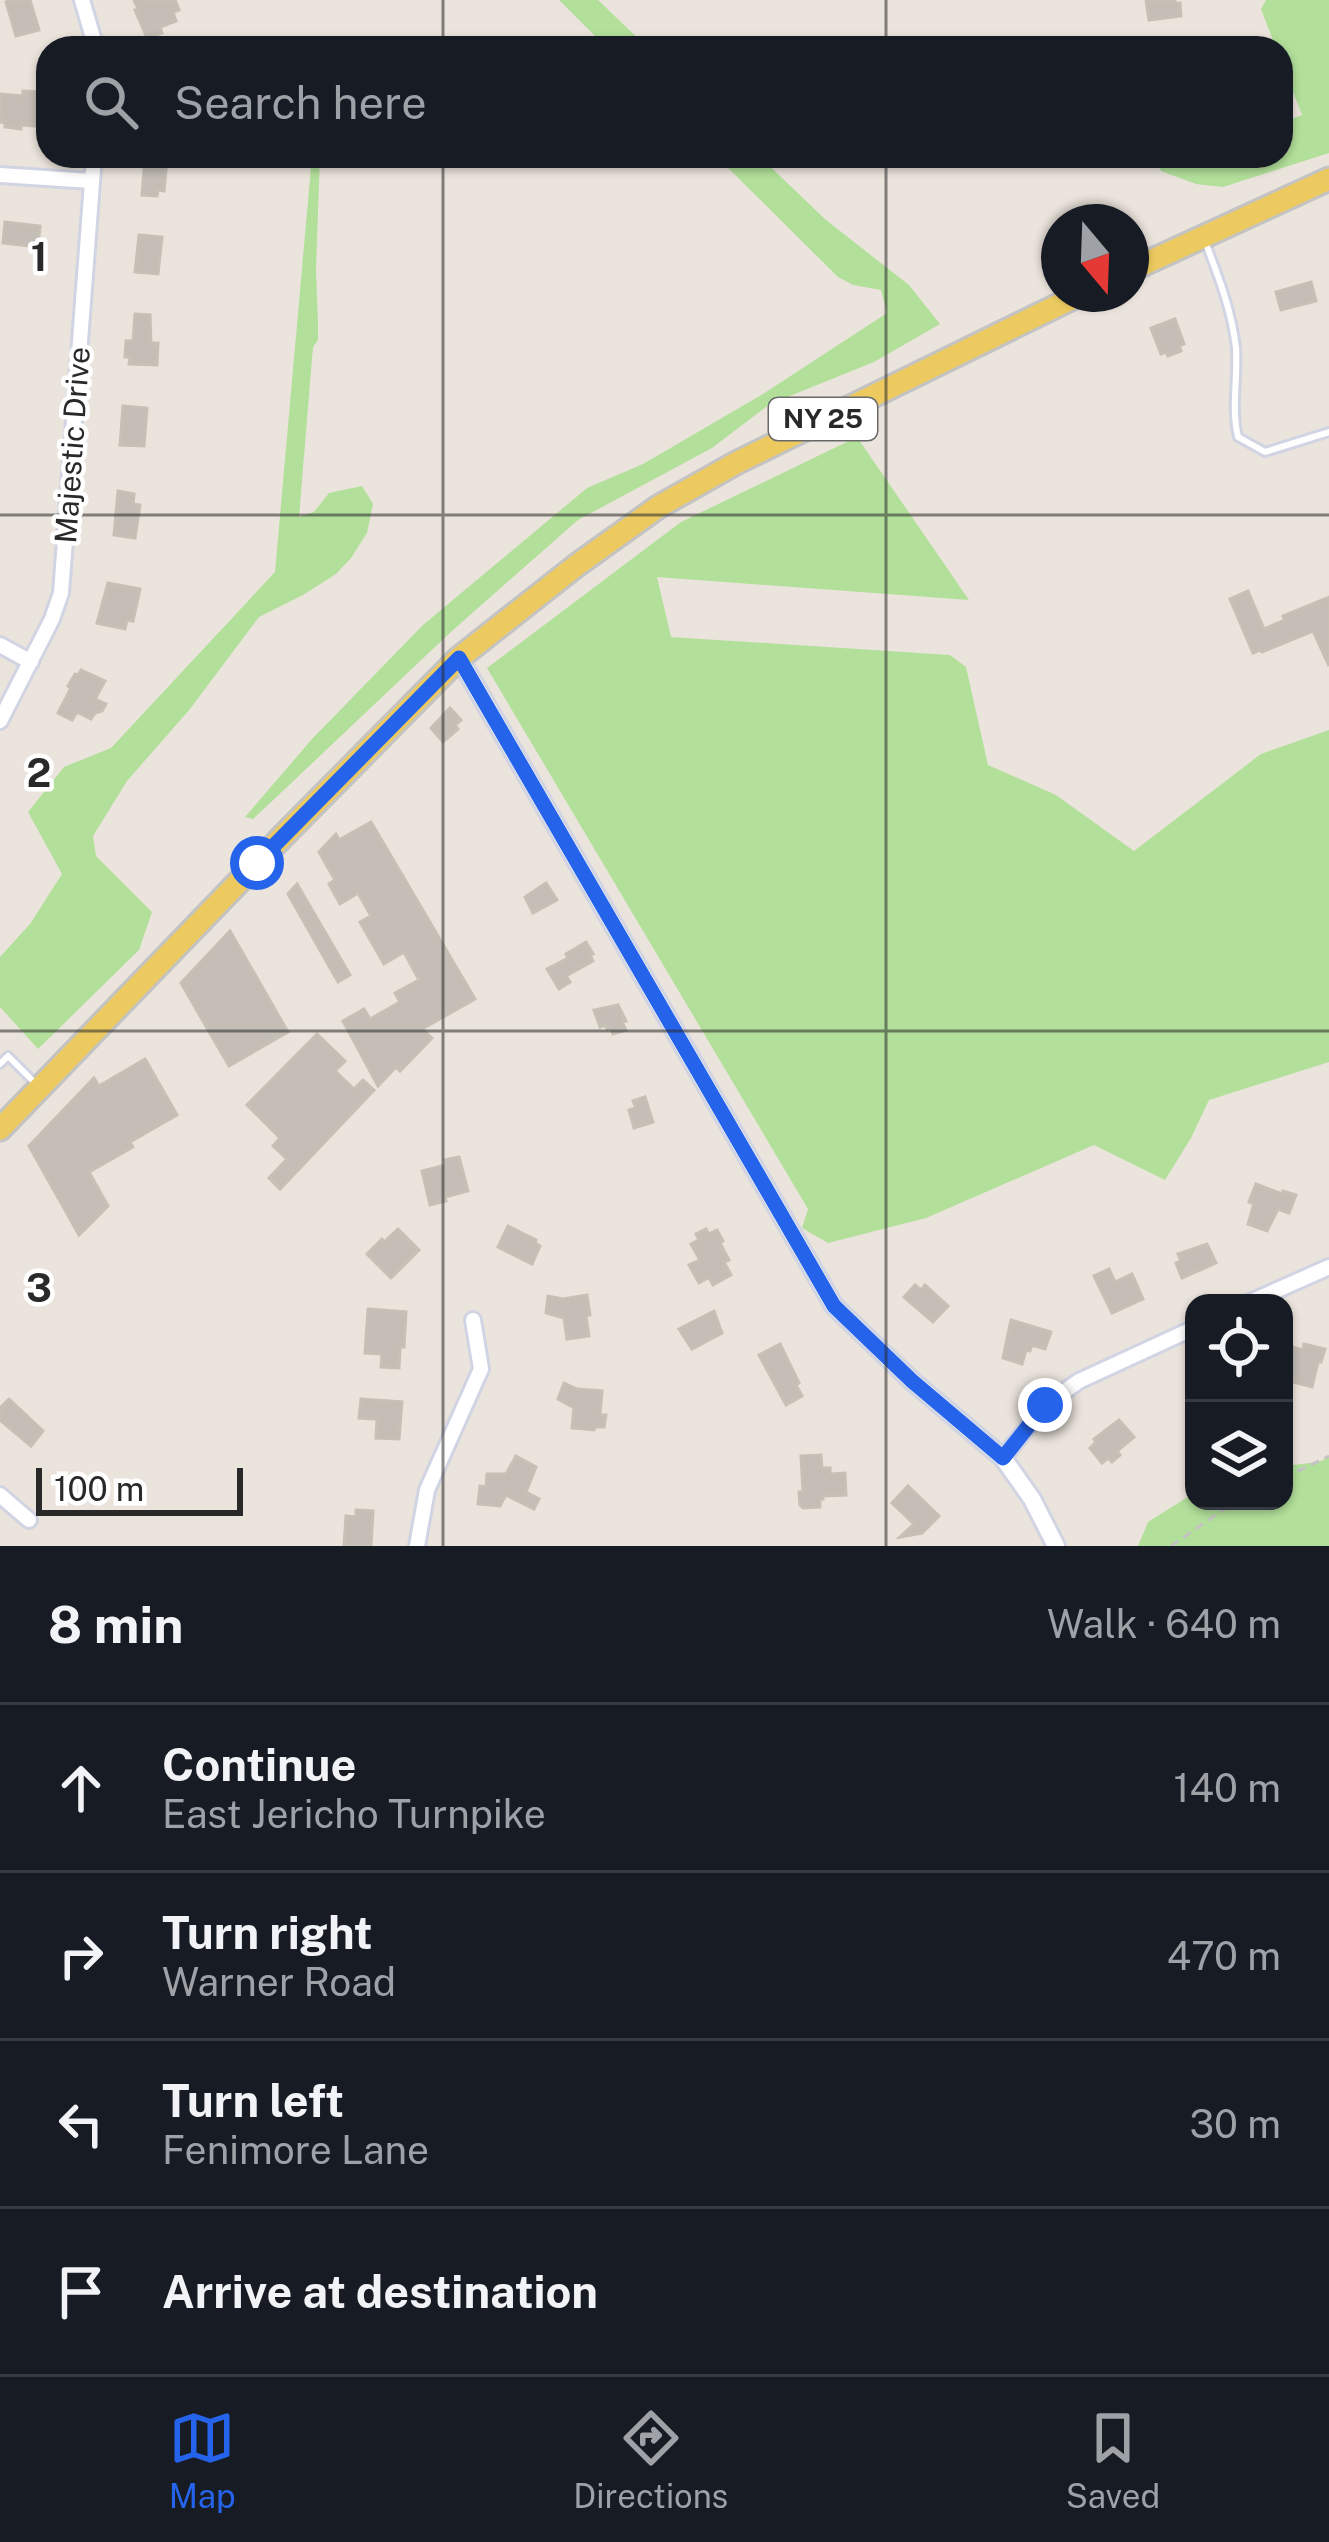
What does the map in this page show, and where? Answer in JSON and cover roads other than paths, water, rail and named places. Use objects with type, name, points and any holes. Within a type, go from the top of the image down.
[{"type":"main road","points":[[1149,261],[1329,179]]},
{"type":"main road","name":"NY 25","points":[[0,1129],[459,658],[577,565],[658,507],[736,463],[1044,312]]},
{"type":"street","points":[[82,0],[92,36]]},
{"type":"street","name":"Majestic Drive","points":[[0,721],[61,593],[93,168]]},
{"type":"street","points":[[0,176],[91,181]]},
{"type":"street","points":[[0,645],[31,662]]},
{"type":"street","points":[[459,658],[834,1306],[912,1381],[1003,1458],[1032,1499],[1056,1546]]},
{"type":"street","points":[[1268,1294],[1329,1267]]},
{"type":"street","points":[[417,1546],[427,1490],[481,1369],[473,1320]]},
{"type":"street","points":[[1003,1458],[1045,1405],[1079,1381],[1185,1332]]},
{"type":"street","points":[[0,1495],[28,1520]]},
{"type":"lane","points":[[1203,235],[1227,300],[1236,350],[1234,423],[1238,437],[1265,452],[1329,432]]},
{"type":"lane","points":[[0,1048],[40,1088]]},
{"type":"lane","points":[[0,1064],[8,1057]]}]
